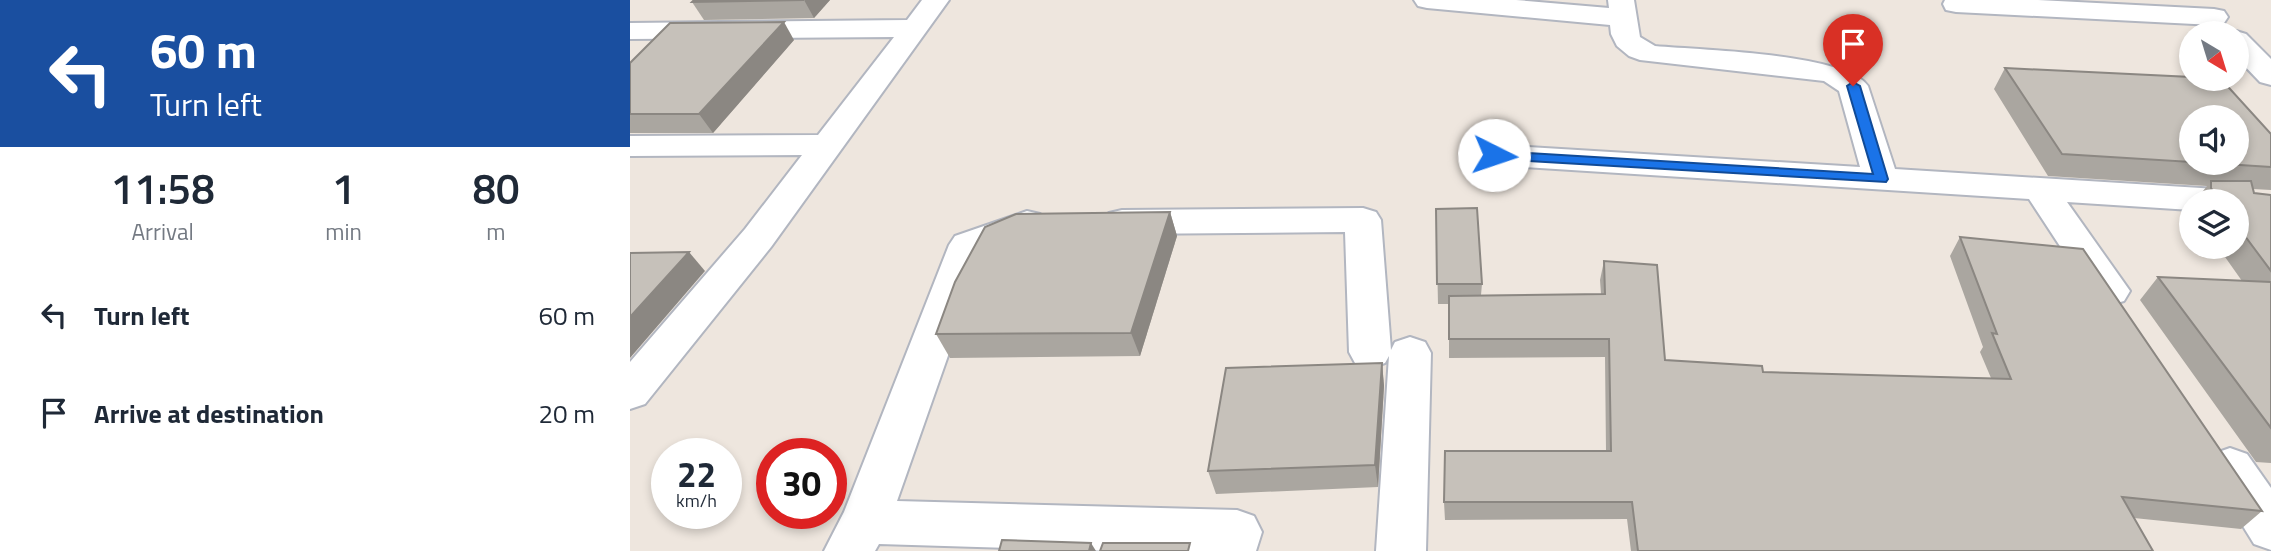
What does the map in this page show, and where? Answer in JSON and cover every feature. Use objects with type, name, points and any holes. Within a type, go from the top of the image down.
[{"type":"street","points":[[630,392],[758,237],[936,0]]},
{"type":"street","points":[[1427,0],[1623,9],[1624,37],[1632,49],[1650,54],[1812,70],[1835,75],[1853,86],[1881,179]]},
{"type":"street","points":[[1956,4],[2214,17]]},
{"type":"street","points":[[630,31],[915,28]]},
{"type":"street","points":[[2249,53],[2271,76]]},
{"type":"street","points":[[630,146],[827,145]]},
{"type":"street","points":[[1494,155],[2179,198]]},
{"type":"street","points":[[2040,189],[2132,325]]},
{"type":"street","points":[[1231,551],[1237,532],[857,536],[968,245],[1021,223],[1363,220],[1390,352],[1401,551]]},
{"type":"street","points":[[2209,438],[2271,528]]},
{"type":"building","points":[[694,0],[804,0],[692,2]]},
{"type":"building","points":[[784,22],[699,114],[630,114],[630,63],[670,23]]},
{"type":"building","points":[[2005,68],[2179,76],[2179,91],[2232,91],[2245,105],[2179,105],[2179,161],[2062,154]]},
{"type":"building","points":[[2249,110],[2271,134],[2271,167],[2249,166]]},
{"type":"building","points":[[2211,181],[2251,181],[2254,193],[2271,195],[2271,271],[2249,241],[2249,189],[2211,188]]},
{"type":"building","points":[[1477,208],[1482,284],[1437,284],[1436,209]]},
{"type":"building","points":[[1170,212],[1131,333],[936,334],[955,282],[985,227],[1016,214]]},
{"type":"building","points":[[1960,237],[2083,249],[2262,511],[2122,497],[2153,551],[1638,551],[1632,502],[1444,502],[1445,451],[1611,451],[1609,339],[1449,339],[1449,296],[1605,294],[1604,261],[1657,265],[1665,360],[1762,366],[1763,372],[2011,379],[1992,333],[1997,334]]},
{"type":"building","points":[[689,252],[630,317],[630,253]]},
{"type":"building","points":[[2158,277],[2271,282],[2271,428]]},
{"type":"building","points":[[1382,363],[1375,465],[1208,471],[1226,368]]},
{"type":"building","points":[[1002,540],[1091,543],[1089,551],[999,551]]},
{"type":"building","points":[[1103,543],[1190,543],[1188,551],[1100,551]]},
{"type":"route","points":[[1494,155],[1881,179],[1853,86]]}]
